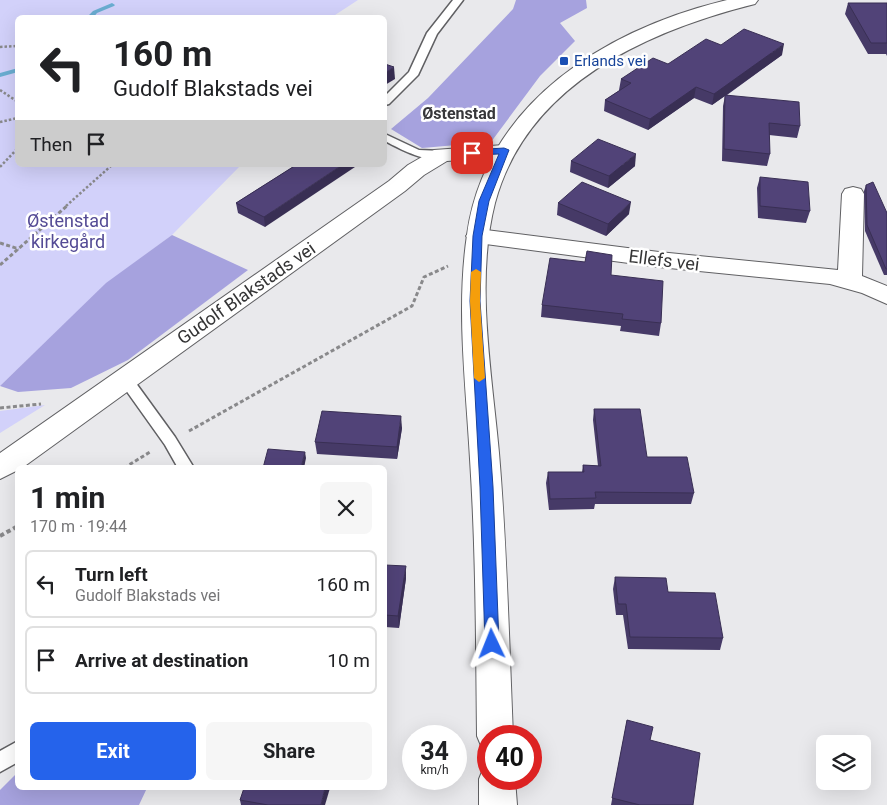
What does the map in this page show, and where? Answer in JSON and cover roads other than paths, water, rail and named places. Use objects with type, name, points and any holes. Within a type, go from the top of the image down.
[{"type":"street","points":[[496,725],[486,487],[475,301],[478,236],[484,201],[504,150],[534,110],[573,76],[599,58],[648,32],[678,20],[749,0]]},
{"type":"street","name":"Gudolf Blakstads vei","points":[[0,468],[397,186],[416,170],[442,155],[504,150]]},
{"type":"street","points":[[850,278],[852,194]]},
{"type":"street","name":"Ellefs vei","points":[[478,236],[720,266],[850,278],[875,287],[887,296]]},
{"type":"street","points":[[497,790],[498,805]]},
{"type":"lane","points":[[387,100],[414,73],[432,33],[458,0]]},
{"type":"lane","points":[[387,138],[417,153],[442,155]]},
{"type":"lane","points":[[125,379],[184,465]]},
{"type":"lane","points":[[0,763],[15,752]]},
{"type":"waterway","points":[[92,15],[112,5]]},
{"type":"waterway","points":[[0,75],[15,71]]},
{"type":"place","name":"Erlands vei","points":[[564,61]]},
{"type":"district","name":"Østenstad","points":[[459,113]]},
{"type":"park label","name":"Østenstad kirkegård","points":[[68,230]]}]
